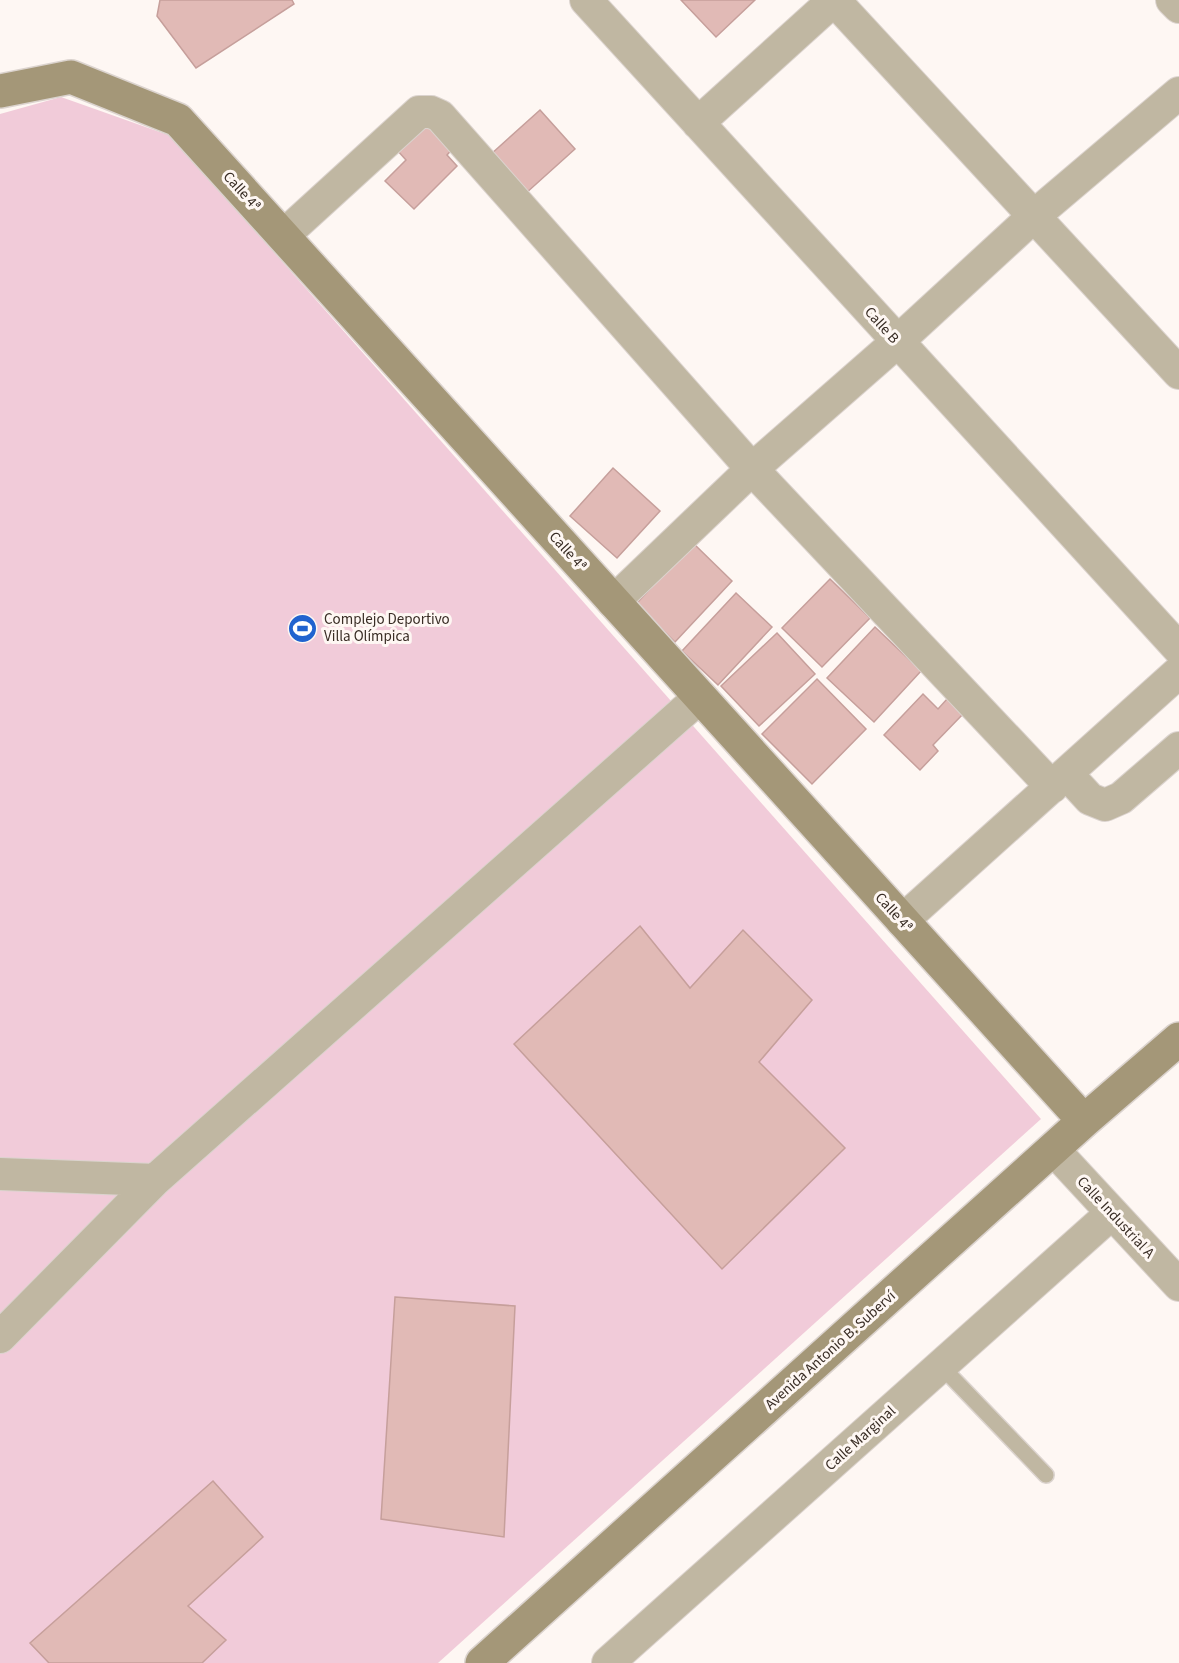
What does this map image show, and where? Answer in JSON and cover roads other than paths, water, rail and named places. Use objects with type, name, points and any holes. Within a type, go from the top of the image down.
[{"type":"street","name":"Calle B","points":[[586,0],[1179,649]]},
{"type":"street","points":[[698,123],[834,0],[1179,372]]},
{"type":"street","points":[[1172,0],[1179,7]]},
{"type":"street","name":"Calle 4ª","points":[[0,91],[71,77],[178,120],[1084,1121]]},
{"type":"street","points":[[613,602],[752,470],[897,342],[1034,216],[1179,93]]},
{"type":"street","points":[[283,236],[419,112],[432,111],[440,116],[752,470],[1060,781],[1105,805],[1121,798],[1179,748]]},
{"type":"street","points":[[902,921],[1179,672]]},
{"type":"street","points":[[0,1337],[155,1180],[700,697]]},
{"type":"street","name":"Avenida Antonio B. Suberví","points":[[482,1663],[1084,1121],[1179,1039]]},
{"type":"street","name":"Calle Industrial A","points":[[1053,1149],[1179,1285]]},
{"type":"street","points":[[0,1174],[155,1180]]},
{"type":"street","name":"Calle Marginal","points":[[608,1663],[1112,1213]]},
{"type":"lane","points":[[941,1366],[1046,1475]]},
{"type":"place","name":"Complejo Deportivo Villa Olímpica","points":[[303,628]]}]
